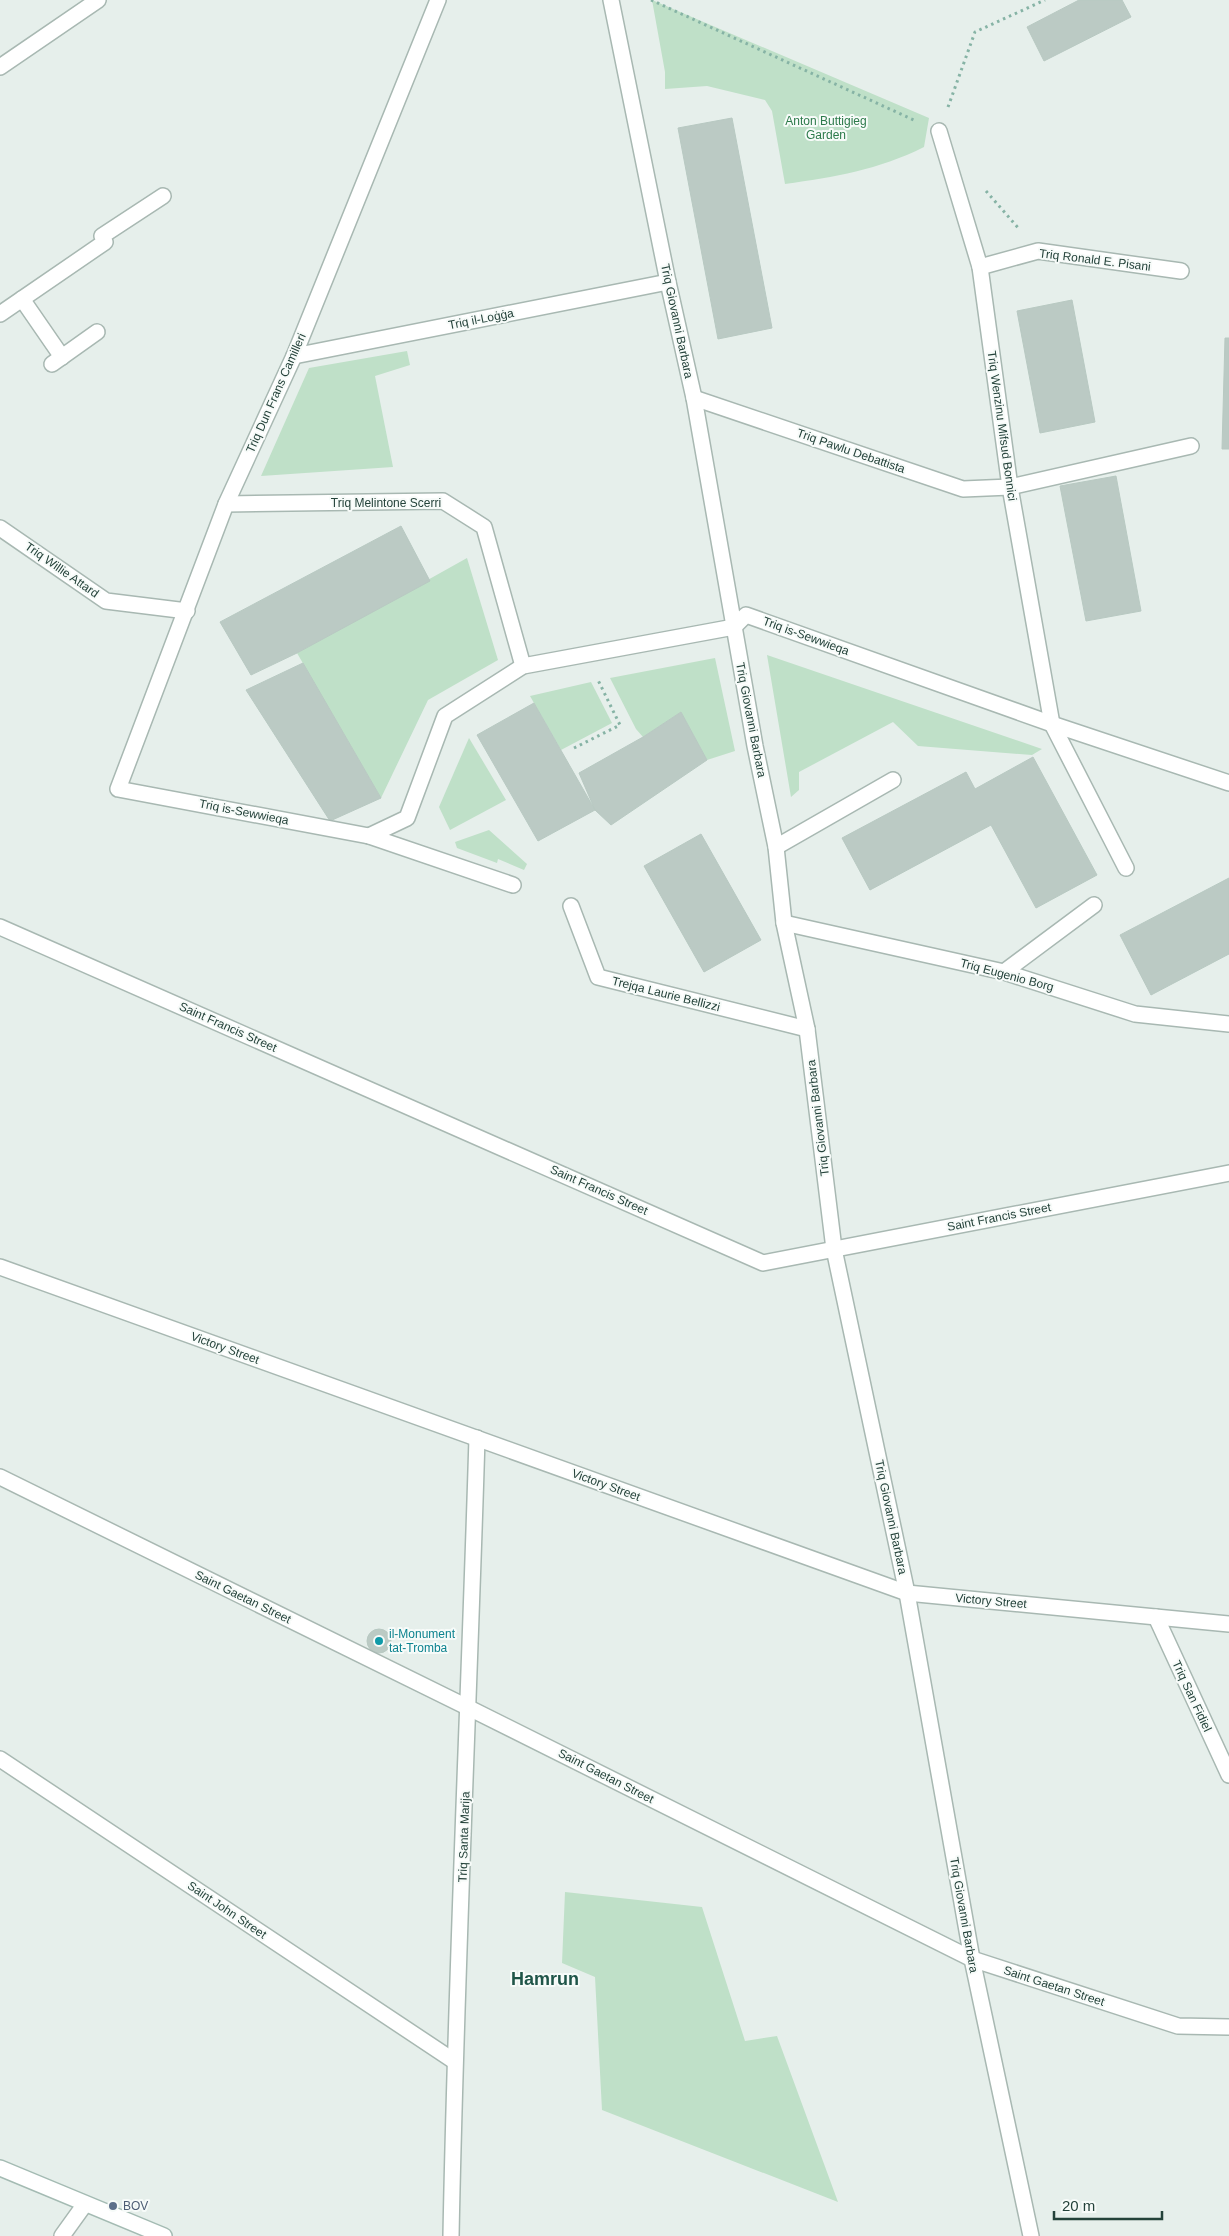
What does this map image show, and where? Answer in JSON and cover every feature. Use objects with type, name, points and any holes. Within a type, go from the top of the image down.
[{"type":"street","points":[[0,67],[98,0]]},
{"type":"street","name":"Triq Dun Frans Camilleri","points":[[118,788],[226,504],[294,356],[438,0]]},
{"type":"street","name":"Triq Giovanni Barbara","points":[[611,0],[668,282],[694,398],[734,627],[776,847],[784,922],[807,1029],[834,1249],[907,1593],[972,1959],[1031,2236]]},
{"type":"street","name":"Triq Wenzinu Mifsud Bonnici","points":[[939,131],[980,267],[1010,486],[1052,724],[1126,868]]},
{"type":"street","points":[[0,314],[105,242],[102,236],[163,196]]},
{"type":"street","name":"Triq Ronald E. Pisani","points":[[980,267],[1038,251],[1181,272]]},
{"type":"street","name":"Triq il-Loġġa","points":[[294,356],[668,282]]},
{"type":"street","points":[[22,300],[57,361],[97,332]]},
{"type":"street","name":"Triq Pawlu Debattista","points":[[694,398],[963,489],[1010,486],[1191,446]]},
{"type":"street","name":"Triq Melintone Scerri","points":[[226,504],[443,501],[484,527],[523,666]]},
{"type":"street","name":"Triq Willie Attard","points":[[0,528],[106,601],[186,611]]},
{"type":"street","name":"Triq is-Sewwieqa","points":[[369,836],[407,818],[445,716],[523,666],[734,627],[746,615],[1052,724],[1229,783]]},
{"type":"street","points":[[776,847],[893,780]]},
{"type":"street","name":"Triq is-Sewwieqa","points":[[118,788],[369,836],[513,885]]},
{"type":"street","points":[[1004,972],[1094,905]]},
{"type":"street","name":"Trejqa Laurie Bellizzi","points":[[571,906],[598,977],[807,1029]]},
{"type":"street","name":"Triq Eugenio Borg","points":[[784,922],[1004,972],[1135,1014],[1229,1024]]},
{"type":"street","name":"Saint Francis Street","points":[[0,927],[763,1263],[1229,1172]]},
{"type":"street","name":"Victory Street","points":[[0,1267],[907,1593],[1229,1624]]},
{"type":"street","name":"Triq Santa Marija","points":[[451,2236],[454,2061],[478,1438]]},
{"type":"street","name":"Saint Gaetan Street","points":[[0,1477],[972,1959],[1178,2026],[1229,2027]]},
{"type":"street","name":"Triq San Fidiel","points":[[1156,1617],[1229,1775]]},
{"type":"street","name":"Saint John Street","points":[[0,1759],[454,2061]]},
{"type":"street","points":[[0,2168],[164,2236]]},
{"type":"street","points":[[62,2236],[85,2204]]},
{"type":"path","points":[[650,0],[939,131],[975,32],[1045,0]]},
{"type":"path","points":[[983,188],[1038,251]]},
{"type":"path","points":[[574,748],[620,725],[586,655]]},
{"type":"green space","name":"Anton Buttigieg Garden","points":[[652,0],[929,118],[924,147],[890,162],[856,172],[785,184],[772,111],[765,100],[707,86],[665,89],[665,72]]},
{"type":"green space","points":[[407,351],[410,365],[375,376],[393,467],[261,476],[309,368]]},
{"type":"green space","points":[[467,558],[498,660],[428,700],[381,798],[297,653]]},
{"type":"green space","points":[[767,655],[1042,749],[1032,755],[918,746],[893,722],[799,772],[799,790],[791,797]]},
{"type":"green space","points":[[715,658],[735,751],[707,760],[681,712],[643,737],[636,729],[610,678]]},
{"type":"green space","points":[[591,682],[612,723],[561,750],[530,696]]},
{"type":"green space","points":[[469,738],[506,800],[450,830],[439,807]]},
{"type":"green space","points":[[489,830],[527,864],[524,870],[498,859],[497,863],[457,848],[455,842]]},
{"type":"green space","points":[[565,1892],[702,1907],[745,2041],[777,2036],[838,2202],[602,2110],[595,1977],[562,1963]]},
{"type":"building","points":[[1079,0],[1122,0],[1131,17],[1044,61],[1027,27]]},
{"type":"building","points":[[732,118],[772,328],[718,339],[678,128]]},
{"type":"building","points":[[1072,300],[1095,422],[1040,433],[1017,311]]},
{"type":"building","points":[[1225,338],[1229,338],[1229,449],[1222,449]]},
{"type":"building","points":[[1116,476],[1141,611],[1086,621],[1060,486]]},
{"type":"building","points":[[401,526],[430,581],[297,653],[251,675],[220,622]]},
{"type":"building","points":[[303,663],[381,798],[330,821],[246,690]]},
{"type":"building","points":[[534,703],[595,810],[538,841],[477,735]]},
{"type":"building","points":[[681,712],[707,760],[611,825],[595,810],[579,773],[643,737]]},
{"type":"building","points":[[1033,757],[1097,875],[1036,908],[991,825],[870,890],[842,838],[966,772],[975,789]]},
{"type":"building","points":[[701,834],[761,940],[704,972],[644,866]]},
{"type":"building","points":[[1229,878],[1229,954],[1151,995],[1120,935]]},
{"type":"building","name":"il-Monument tat-Tromba","points":[[379,1629],[387,1633],[391,1641],[387,1649],[379,1653],[371,1649],[367,1641],[371,1633]]},
{"type":"place","name":"il-Monument tat-Tromba","points":[[379,1641]]},
{"type":"place","name":"BOV","points":[[113,2206]]},
{"type":"district","name":"Hamrun","points":[[545,1979]]}]
